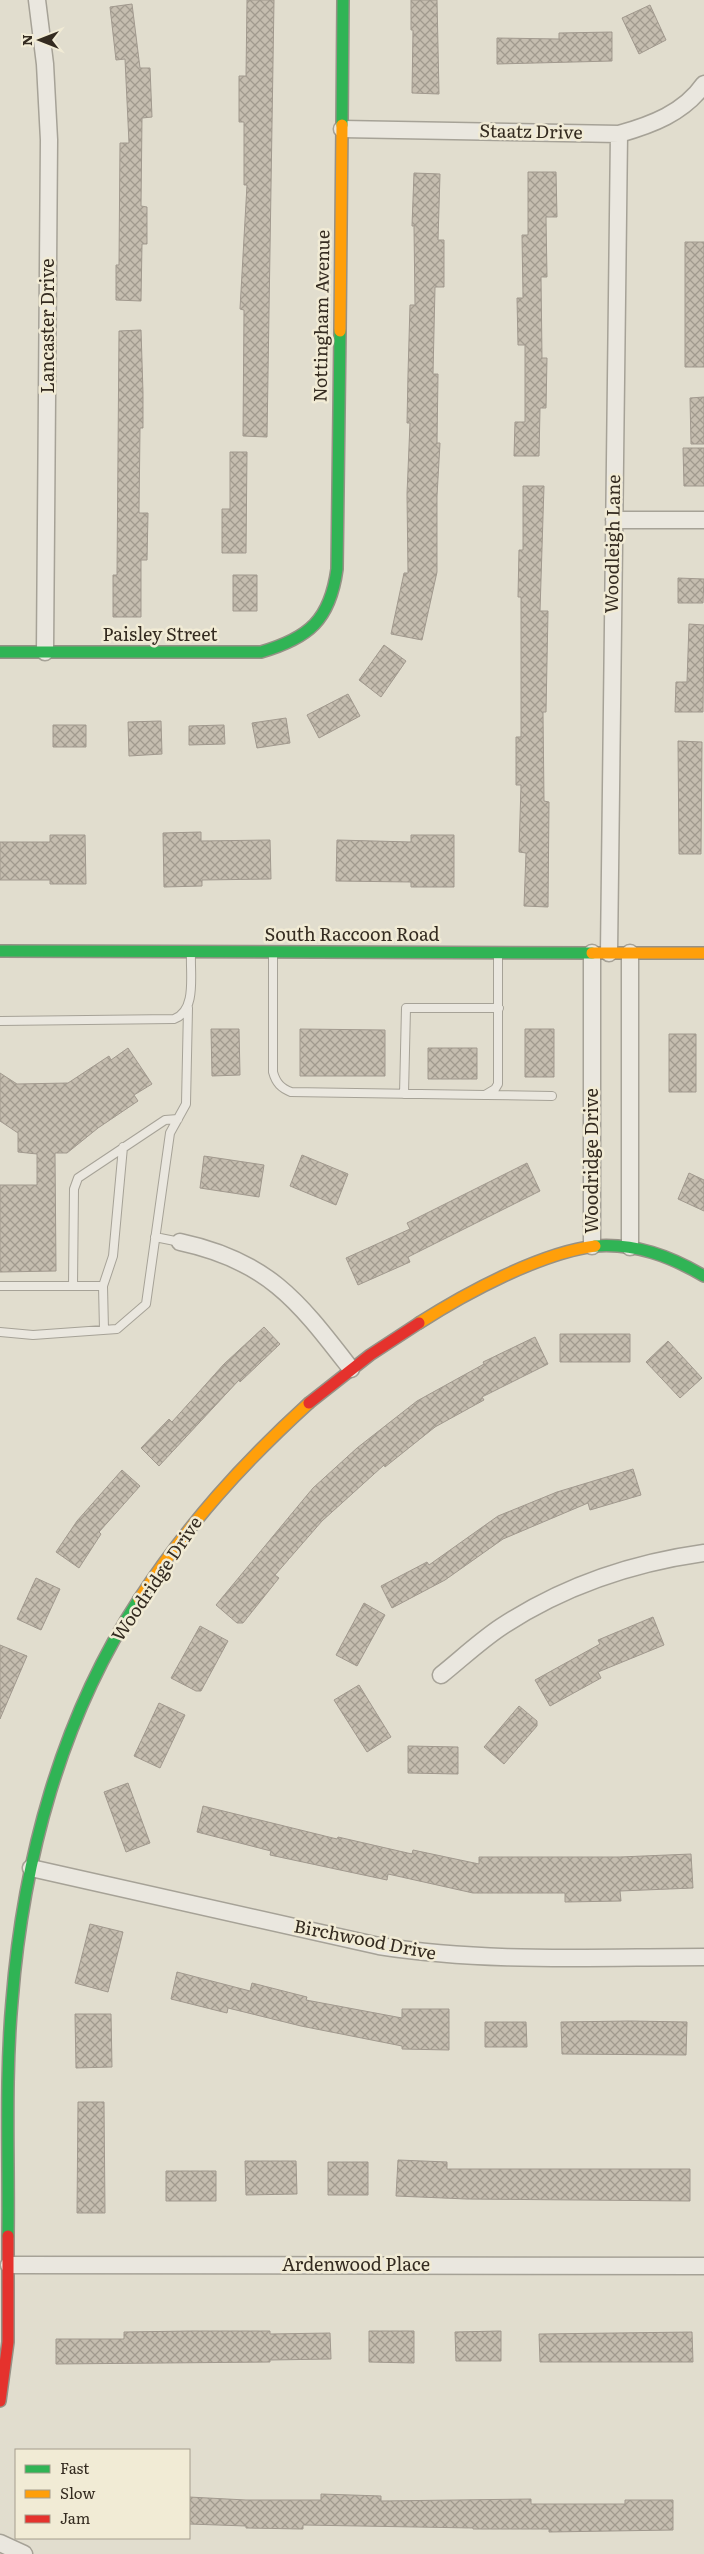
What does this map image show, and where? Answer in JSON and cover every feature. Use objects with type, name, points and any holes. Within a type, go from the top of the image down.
[{"type":"street","name":"Lancaster Drive","points":[[37,0],[45,64],[49,140],[45,652]]},
{"type":"street","name":"Nottingham Avenue","points":[[314,627],[327,611],[334,594],[337,569],[343,0]]},
{"type":"street","name":"Staatz Drive","points":[[342,129],[619,134],[649,126],[671,114],[691,99],[704,84]]},
{"type":"street","name":"Woodleigh Lane","points":[[609,953],[619,134]]},
{"type":"street","points":[[614,520],[704,520]]},
{"type":"street","name":"Paisley Street","points":[[0,652],[261,652],[284,647],[296,641],[314,627]]},
{"type":"street","name":"South Raccoon Road","points":[[0,952],[704,953]]},
{"type":"street","name":"Woodridge Drive","points":[[0,2401],[8,2342],[10,2005],[18,1930],[31,1868],[44,1812],[68,1739],[96,1677],[129,1617],[177,1544],[226,1484],[284,1424],[351,1369],[430,1315],[470,1293],[560,1254],[592,1246],[592,953]]},
{"type":"street","points":[[630,953],[630,1247]]},
{"type":"street","points":[[180,1242],[230,1256],[274,1281],[304,1309],[351,1369]]},
{"type":"street","points":[[592,1246],[630,1247],[680,1263],[704,1276]]},
{"type":"street","points":[[441,1675],[500,1628],[570,1589],[646,1564],[704,1553]]},
{"type":"street","name":"Birchwood Drive","points":[[31,1868],[378,1946],[430,1954],[478,1957],[704,1957]]},
{"type":"street","name":"Ardenwood Place","points":[[9,2265],[704,2266]]},
{"type":"street","points":[[0,2543],[24,2554]]},
{"type":"lane","points":[[0,1332],[33,1335],[117,1330],[146,1304],[170,1133],[186,1104],[191,953]]},
{"type":"lane","points":[[273,953],[273,1072],[280,1086],[291,1092],[552,1096]]},
{"type":"lane","points":[[484,1095],[495,1089],[498,1084],[498,953]]},
{"type":"lane","points":[[0,1021],[174,1019],[183,1016],[188,1008]]},
{"type":"lane","points":[[404,1094],[406,1008],[499,1008]]},
{"type":"lane","points":[[73,1286],[76,1184],[78,1178],[90,1168],[165,1120],[178,1119]]},
{"type":"lane","points":[[104,1330],[103,1286],[113,1256],[123,1147]]},
{"type":"lane","points":[[155,1238],[180,1242]]},
{"type":"lane","points":[[0,1286],[103,1286]]},
{"type":"building","points":[[247,0],[274,0],[267,437],[243,436],[244,310],[240,309],[247,185],[244,185],[244,122],[239,122],[239,76],[246,76]]},
{"type":"building","points":[[411,0],[437,0],[439,94],[412,93],[413,30],[411,30]]},
{"type":"building","points":[[132,4],[140,68],[150,68],[152,117],[142,118],[141,206],[147,207],[147,244],[142,244],[141,301],[116,300],[116,265],[119,265],[120,143],[129,143],[125,59],[116,60],[110,7]]},
{"type":"building","points":[[650,5],[666,40],[639,54],[622,18]]},
{"type":"building","points":[[612,32],[612,61],[497,64],[497,38],[559,39],[559,33]]},
{"type":"building","points":[[528,172],[556,172],[557,217],[546,217],[547,277],[541,277],[542,358],[547,358],[546,408],[540,408],[539,456],[514,456],[515,422],[525,422],[525,345],[518,345],[517,298],[523,298],[522,235],[528,235]]},
{"type":"building","points":[[414,173],[440,174],[438,240],[444,240],[444,287],[435,287],[433,374],[438,374],[437,443],[440,443],[437,496],[437,572],[422,640],[391,634],[404,573],[408,573],[407,494],[410,423],[407,423],[410,305],[415,305],[414,226],[412,226]]},
{"type":"building","points":[[685,242],[704,242],[704,367],[685,367]]},
{"type":"building","points":[[141,330],[143,428],[140,428],[139,513],[148,513],[147,560],[141,560],[141,617],[113,617],[113,575],[117,575],[119,331]]},
{"type":"building","points":[[704,397],[704,444],[691,444],[690,398]]},
{"type":"building","points":[[683,448],[704,448],[704,486],[684,486]]},
{"type":"building","points":[[230,452],[247,452],[246,553],[222,553],[222,509],[230,509]]},
{"type":"building","points":[[523,486],[544,486],[540,611],[548,611],[546,712],[543,712],[544,801],[549,802],[548,907],[524,906],[526,853],[519,852],[521,785],[516,785],[516,737],[521,737],[521,597],[518,597],[519,550],[523,550]]},
{"type":"building","points":[[233,575],[257,575],[257,611],[233,611]]},
{"type":"building","points":[[678,578],[704,579],[703,603],[678,603]]},
{"type":"building","points":[[689,624],[704,625],[703,712],[675,712],[676,682],[687,682]]},
{"type":"building","points":[[384,645],[406,661],[381,697],[359,680]]},
{"type":"building","points":[[348,694],[360,716],[319,738],[307,715]]},
{"type":"building","points":[[286,718],[290,743],[257,748],[252,723]]},
{"type":"building","points":[[161,721],[162,754],[129,756],[128,722]]},
{"type":"building","points":[[53,725],[86,725],[86,747],[53,747]]},
{"type":"building","points":[[224,725],[225,744],[189,745],[189,726]]},
{"type":"building","points":[[678,741],[702,742],[701,854],[679,854]]},
{"type":"building","points":[[201,832],[201,841],[270,840],[271,879],[202,880],[202,886],[164,887],[163,833]]},
{"type":"building","points":[[50,835],[85,835],[86,884],[50,884],[50,880],[0,880],[0,842],[50,842]]},
{"type":"building","points":[[411,835],[454,835],[454,887],[411,887],[411,882],[336,881],[337,840],[411,842]]},
{"type":"building","points":[[211,1029],[239,1029],[240,1075],[212,1076]]},
{"type":"building","points":[[300,1029],[385,1030],[385,1076],[300,1076]]},
{"type":"building","points":[[525,1029],[554,1029],[554,1077],[525,1077]]},
{"type":"building","points":[[669,1034],[696,1034],[696,1092],[669,1092]]},
{"type":"building","points":[[128,1048],[152,1084],[134,1095],[138,1101],[98,1128],[67,1153],[55,1153],[56,1271],[0,1272],[0,1185],[37,1185],[37,1154],[18,1152],[18,1133],[0,1121],[0,1073],[17,1084],[68,1083],[109,1056],[111,1060]]},
{"type":"building","points":[[428,1048],[477,1048],[477,1079],[428,1079]]},
{"type":"building","points":[[302,1155],[348,1174],[336,1205],[290,1186]]},
{"type":"building","points":[[204,1156],[264,1165],[259,1197],[200,1188]]},
{"type":"building","points":[[527,1163],[540,1191],[408,1257],[410,1262],[358,1285],[346,1258],[410,1229],[407,1223]]},
{"type":"building","points":[[689,1173],[704,1180],[704,1211],[678,1199]]},
{"type":"building","points":[[264,1327],[280,1344],[240,1382],[239,1380],[159,1466],[141,1448],[169,1419],[172,1422],[224,1364]]},
{"type":"building","points":[[560,1334],[630,1334],[630,1362],[560,1362]]},
{"type":"building","points":[[535,1337],[548,1364],[482,1397],[484,1400],[435,1427],[385,1467],[384,1465],[322,1521],[275,1575],[279,1578],[243,1623],[237,1623],[216,1605],[313,1488],[357,1448],[417,1401],[484,1364],[483,1362]]},
{"type":"building","points":[[668,1341],[702,1378],[680,1398],[646,1362]]},
{"type":"building","points":[[633,1469],[641,1495],[590,1510],[588,1503],[503,1539],[445,1580],[392,1608],[381,1586],[427,1562],[429,1565],[498,1516],[557,1492]]},
{"type":"building","points":[[122,1470],[140,1486],[99,1532],[101,1534],[79,1568],[56,1552],[77,1521]]},
{"type":"building","points":[[36,1578],[60,1589],[41,1630],[17,1619]]},
{"type":"building","points":[[364,1603],[385,1615],[357,1666],[336,1655]]},
{"type":"building","points":[[653,1617],[664,1645],[598,1672],[601,1678],[550,1706],[535,1680],[600,1644],[598,1640]]},
{"type":"building","points":[[200,1626],[228,1641],[201,1691],[196,1691],[171,1678]]},
{"type":"building","points":[[0,1645],[27,1656],[0,1719]]},
{"type":"building","points":[[359,1685],[391,1737],[367,1752],[334,1700]]},
{"type":"building","points":[[159,1703],[185,1715],[160,1768],[134,1756]]},
{"type":"building","points":[[519,1706],[537,1721],[537,1726],[504,1764],[484,1747]]},
{"type":"building","points":[[408,1746],[458,1747],[458,1774],[408,1773]]},
{"type":"building","points":[[128,1783],[150,1843],[126,1852],[104,1792]]},
{"type":"building","points":[[203,1806],[337,1839],[338,1837],[412,1854],[413,1850],[479,1864],[479,1857],[620,1857],[691,1854],[693,1888],[620,1891],[621,1901],[565,1902],[565,1893],[473,1893],[388,1874],[387,1880],[270,1855],[271,1851],[197,1832]]},
{"type":"building","points":[[90,1924],[123,1932],[108,1992],[75,1983]]},
{"type":"building","points":[[177,1972],[250,1991],[252,1983],[307,1997],[306,2000],[402,2018],[402,2009],[449,2009],[449,2050],[402,2049],[402,2046],[301,2026],[228,2008],[227,2013],[171,1999]]},
{"type":"building","points":[[75,2014],[111,2014],[112,2067],[76,2068]]},
{"type":"building","points":[[485,2022],[526,2022],[527,2047],[485,2047]]},
{"type":"building","points":[[561,2022],[687,2022],[686,2055],[562,2054]]},
{"type":"building","points":[[78,2102],[104,2102],[105,2213],[77,2213]]},
{"type":"building","points":[[398,2160],[447,2162],[447,2169],[690,2169],[690,2201],[467,2199],[396,2196]]},
{"type":"building","points":[[245,2161],[296,2161],[297,2194],[246,2195]]},
{"type":"building","points":[[328,2162],[368,2162],[368,2195],[328,2195]]},
{"type":"building","points":[[166,2171],[216,2171],[216,2201],[166,2201]]},
{"type":"building","points":[[270,2331],[270,2334],[330,2333],[331,2359],[270,2360],[270,2362],[56,2364],[56,2339],[124,2339],[124,2332]]},
{"type":"building","points":[[369,2331],[414,2331],[414,2363],[369,2362]]},
{"type":"building","points":[[501,2331],[501,2361],[456,2361],[455,2332]]},
{"type":"building","points":[[692,2332],[693,2362],[540,2362],[539,2334]]},
{"type":"building","points":[[321,2494],[381,2496],[381,2501],[531,2499],[531,2504],[625,2504],[625,2500],[673,2500],[673,2530],[549,2532],[549,2529],[303,2525],[303,2529],[246,2528],[246,2526],[190,2524],[190,2497],[246,2500],[321,2500]]},
{"type":"traffic: fast","points":[[342,125],[343,0]]},
{"type":"traffic: fast","points":[[0,652],[261,652],[292,640],[314,624],[323,614],[329,602],[337,569],[340,331]]},
{"type":"traffic: fast","points":[[0,951],[592,953]]},
{"type":"traffic: fast","points":[[595,1246],[624,1247],[652,1252],[678,1262],[704,1276]]},
{"type":"traffic: fast","points":[[8,2236],[8,2089],[12,2001],[17,1948],[36,1843],[67,1741],[88,1692],[112,1645],[139,1599]]},
{"type":"traffic: slow","points":[[340,331],[342,125]]},
{"type":"traffic: slow","points":[[592,953],[704,953]]},
{"type":"traffic: slow","points":[[419,1323],[459,1299],[504,1276],[551,1257],[595,1246]]},
{"type":"traffic: slow","points":[[139,1599],[177,1545],[218,1495],[261,1449],[309,1403]]},
{"type":"traffic: jam","points":[[309,1403],[370,1355],[419,1323]]},
{"type":"traffic: jam","points":[[0,2401],[8,2342],[8,2236]]}]
